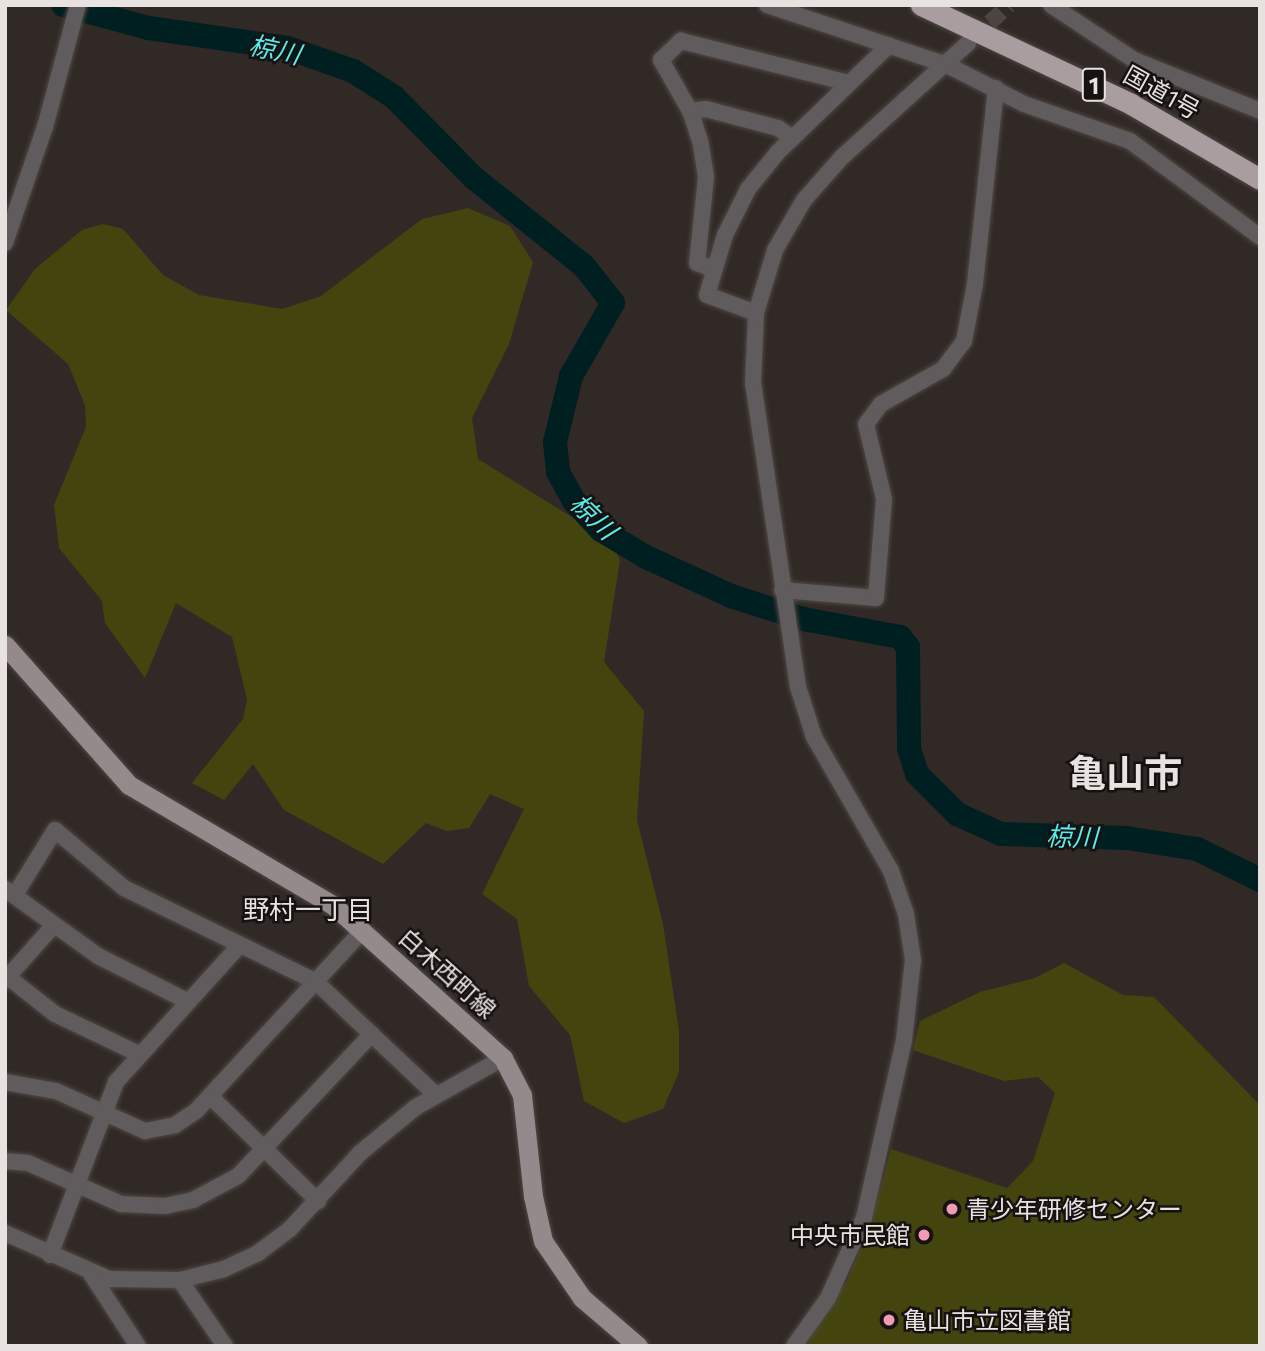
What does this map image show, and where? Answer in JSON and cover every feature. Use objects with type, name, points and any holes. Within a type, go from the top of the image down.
[{"type":"highway","name":"国道1号","points":[[921,5],[1030,54],[1131,104],[1260,179]]},
{"type":"highway","name":"1","points":[[952,5],[998,28],[1030,54]]},
{"type":"main road","name":"白木西町線","points":[[5,645],[130,786],[307,887],[363,930],[503,1058],[522,1095],[533,1196],[543,1241],[582,1298],[638,1346]]},
{"type":"street","points":[[5,243],[69,43],[78,5]]},
{"type":"street","points":[[767,5],[947,65],[1054,116],[1130,141],[1260,237]]},
{"type":"street","points":[[1052,5],[1134,60],[1260,111]]},
{"type":"street","points":[[714,269],[697,263],[706,177],[690,111],[661,60],[681,41],[848,83]]},
{"type":"street","points":[[794,1346],[828,1298],[864,1218],[904,1040],[913,960],[906,914],[891,871],[804,711],[782,593],[753,383],[756,313],[775,250],[804,200],[842,158],[968,43]]},
{"type":"street","points":[[756,313],[707,295],[725,235],[748,189],[791,137],[889,46]]},
{"type":"street","points":[[782,593],[876,598],[884,499],[866,424],[881,404],[943,369],[964,341],[975,284],[996,88]]},
{"type":"street","points":[[690,111],[706,109],[778,128],[791,137]]},
{"type":"street","points":[[187,1001],[98,956],[10,891],[55,830],[124,888],[315,982],[436,1095]]},
{"type":"street","points":[[54,925],[7,979],[55,1014],[139,1054]]},
{"type":"street","points":[[5,1082],[56,1091],[133,1128],[157,1131],[182,1122],[210,1096],[363,930]]},
{"type":"street","points":[[50,1255],[116,1082],[239,946]]},
{"type":"street","points":[[5,1161],[28,1163],[121,1204],[165,1206],[220,1188],[264,1149],[372,1034]]},
{"type":"street","points":[[5,1233],[91,1274],[128,1280],[180,1280],[224,1269],[258,1253],[318,1201],[360,1153],[436,1095],[503,1058]]},
{"type":"street","points":[[210,1096],[318,1201]]},
{"type":"street","points":[[91,1274],[138,1346]]},
{"type":"street","points":[[180,1280],[225,1346]]},
{"type":"shaded area","points":[[468,208],[510,226],[533,262],[509,344],[472,418],[478,459],[612,542],[620,560],[604,662],[644,711],[637,820],[663,924],[679,1031],[679,1072],[663,1109],[624,1123],[584,1101],[570,1035],[529,986],[517,919],[482,894],[524,809],[490,794],[469,828],[447,831],[426,823],[383,864],[284,810],[253,764],[224,800],[192,783],[243,719],[247,699],[232,637],[176,603],[145,678],[105,623],[102,601],[59,548],[54,505],[86,427],[85,405],[68,364],[6,310],[35,269],[82,230],[103,224],[123,229],[163,275],[199,295],[282,309],[321,296],[422,219]]},
{"type":"shaded area","points":[[1064,963],[1123,995],[1154,997],[1260,1105],[1260,1346],[805,1346],[848,1279],[873,1216],[891,1149],[1007,1188],[1033,1161],[1055,1093],[1038,1077],[1004,1081],[913,1050],[920,1021],[980,992],[1035,978]]},
{"type":"waterway","name":"椋川","points":[[63,5],[149,28],[288,48],[353,71],[394,97],[474,178],[584,266],[613,303],[571,376],[555,442],[558,472],[574,501],[601,530],[646,557],[731,596],[803,619],[900,637],[908,647],[909,749],[917,774],[957,814],[1001,834],[1127,838],[1197,849],[1260,880]]},
{"type":"tunnel","points":[[972,39],[1009,5]]},
{"type":"place","name":"青少年研修センター","points":[[952,1209]]},
{"type":"place","name":"中央市民館","points":[[924,1235]]},
{"type":"place","name":"亀山市立図書館","points":[[889,1320]]},
{"type":"district","name":"亀山市","points":[[1125,772]]},
{"type":"district","name":"野村一丁目","points":[[308,909]]}]
